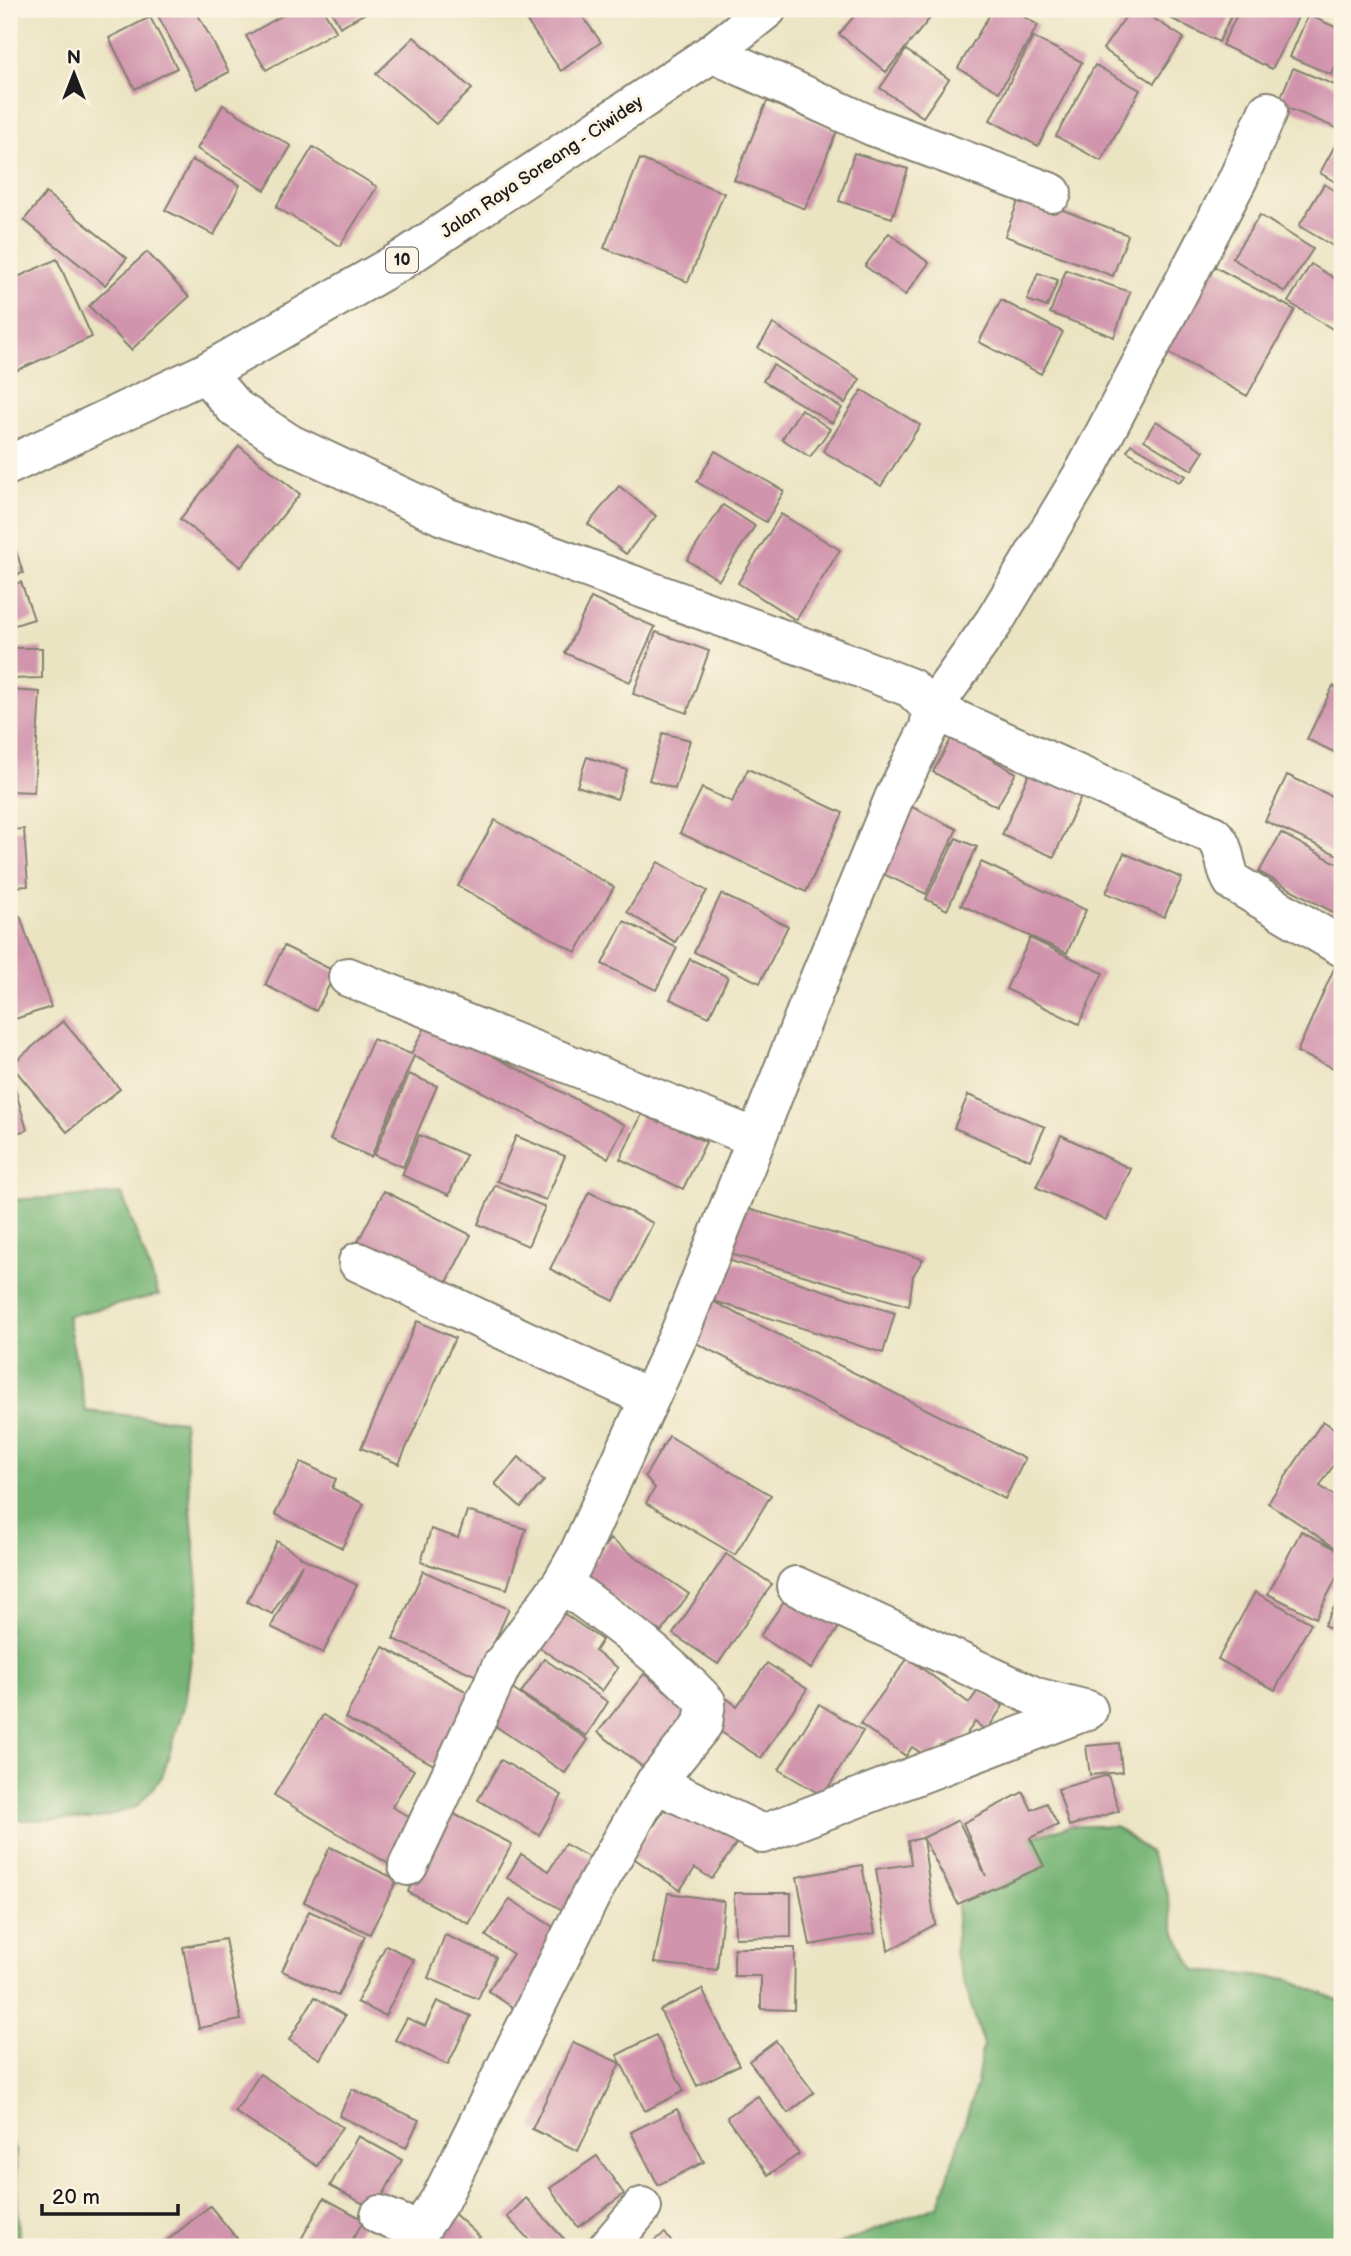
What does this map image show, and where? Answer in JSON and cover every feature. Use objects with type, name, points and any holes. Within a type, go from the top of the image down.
[{"type":"main road","name":"Jalan Raya Soreang - Ciwidey","points":[[9,465],[205,373],[402,260],[712,53],[767,9]]},
{"type":"main road","points":[[712,53],[872,126],[1052,193]]},
{"type":"main road","points":[[408,1866],[502,1665],[562,1583],[681,1330],[884,822],[929,728],[932,709],[994,622],[1086,469],[1238,179],[1268,111]]},
{"type":"main road","points":[[205,373],[235,408],[290,444],[443,516],[911,688],[932,709],[1213,835],[1223,844],[1227,873],[1233,882],[1342,947]]},
{"type":"main road","points":[[348,977],[756,1138]]},
{"type":"main road","points":[[358,1262],[649,1398]]},
{"type":"main road","points":[[380,2216],[424,2239],[440,2200],[592,1893],[655,1783],[703,1724],[706,1702],[678,1672],[630,1632],[562,1583]]},
{"type":"main road","points":[[655,1783],[763,1834],[1088,1710],[1036,1697],[796,1586]]},
{"type":"main road","points":[[608,2247],[642,2207]]},
{"type":"green space","points":[[122,1194],[159,1295],[67,1316],[86,1411],[183,1421],[199,1599],[185,1703],[162,1777],[137,1807],[96,1819],[9,1820],[9,1200]]},
{"type":"green space","points":[[1069,1826],[1115,1826],[1149,1852],[1167,1890],[1174,1930],[1195,1970],[1288,1979],[1342,2002],[1342,2247],[831,2247],[939,2205],[977,2083],[983,2043],[955,1954],[958,1904],[996,1864],[1030,1838]]},
{"type":"green space","points":[[9,2141],[15,2151],[19,2237],[32,2247],[9,2247]]},
{"type":"building","points":[[162,9],[195,9],[229,72],[197,89],[156,12]]},
{"type":"building","points":[[294,9],[323,9],[336,31],[266,70],[246,36]]},
{"type":"building","points":[[330,9],[373,9],[340,27]]},
{"type":"building","points":[[577,9],[601,42],[561,71],[520,11]]},
{"type":"building","points":[[860,9],[932,9],[935,12],[886,72],[839,34]]},
{"type":"building","points":[[993,9],[1010,9],[1038,25],[999,92],[958,68]]},
{"type":"building","points":[[1131,9],[1139,9],[1184,38],[1154,83],[1103,49]]},
{"type":"building","points":[[1152,9],[1234,9],[1219,42]]},
{"type":"building","points":[[1240,9],[1302,9],[1272,69],[1222,45]]},
{"type":"building","points":[[1308,15],[1342,30],[1342,51],[1332,75],[1290,57]]},
{"type":"building","points":[[150,17],[177,68],[135,89],[109,38]]},
{"type":"building","points":[[414,37],[472,89],[436,124],[376,74]]},
{"type":"building","points":[[1033,37],[1082,62],[1038,146],[990,120]]},
{"type":"building","points":[[906,50],[949,79],[923,117],[880,88]]},
{"type":"building","points":[[1095,65],[1140,90],[1101,161],[1056,136]]},
{"type":"building","points":[[1293,68],[1342,88],[1341,130],[1278,104]]},
{"type":"building","points":[[767,101],[837,131],[805,209],[734,180]]},
{"type":"building","points":[[223,105],[291,146],[265,190],[197,149]]},
{"type":"building","points":[[1339,138],[1342,140],[1342,186],[1320,173]]},
{"type":"building","points":[[313,147],[377,187],[340,246],[276,207]]},
{"type":"building","points":[[854,153],[908,169],[892,218],[839,201]]},
{"type":"building","points":[[640,159],[724,193],[688,282],[604,248]]},
{"type":"building","points":[[192,160],[240,185],[214,235],[165,210]]},
{"type":"building","points":[[1324,184],[1342,195],[1342,231],[1333,246],[1299,226]]},
{"type":"building","points":[[46,193],[127,258],[105,285],[24,220]]},
{"type":"building","points":[[1021,194],[1128,235],[1113,276],[1005,236]]},
{"type":"building","points":[[1260,215],[1313,249],[1285,292],[1232,258]]},
{"type":"building","points":[[889,233],[929,263],[905,295],[865,266]]},
{"type":"building","points":[[147,252],[189,297],[131,350],[89,306]]},
{"type":"building","points":[[57,259],[92,337],[9,374],[9,281]]},
{"type":"building","points":[[1206,262],[1295,310],[1247,396],[1158,347]]},
{"type":"building","points":[[1311,264],[1342,283],[1341,334],[1288,302]]},
{"type":"building","points":[[1066,270],[1130,292],[1114,337],[1050,313]]},
{"type":"building","points":[[1038,273],[1058,280],[1047,307],[1027,300]]},
{"type":"building","points":[[1001,300],[1063,332],[1041,374],[979,342]]},
{"type":"building","points":[[773,324],[860,379],[845,403],[758,348]]},
{"type":"building","points":[[773,365],[842,408],[832,423],[763,381]]},
{"type":"building","points":[[862,390],[920,425],[881,486],[823,451]]},
{"type":"building","points":[[801,409],[830,429],[810,457],[782,439]]},
{"type":"building","points":[[1156,421],[1204,451],[1192,470],[1144,440]]},
{"type":"building","points":[[1131,444],[1186,476],[1179,482],[1127,451]]},
{"type":"building","points":[[239,446],[300,494],[241,567],[180,519]]},
{"type":"building","points":[[715,451],[784,491],[766,522],[697,482]]},
{"type":"building","points":[[619,486],[656,516],[626,554],[588,524]]},
{"type":"building","points":[[723,505],[755,526],[719,580],[687,560]]},
{"type":"building","points":[[781,514],[840,550],[796,620],[738,583]]},
{"type":"building","points":[[12,537],[23,573],[9,577],[9,538]]},
{"type":"building","points":[[21,582],[34,619],[9,627],[9,586]]},
{"type":"building","points":[[591,598],[655,627],[630,682],[565,653]]},
{"type":"building","points":[[656,632],[709,651],[687,713],[633,694]]},
{"type":"building","points":[[9,648],[42,648],[42,678],[9,679]]},
{"type":"building","points":[[1333,686],[1342,690],[1342,756],[1307,739]]},
{"type":"building","points":[[9,690],[40,692],[34,792],[9,791]]},
{"type":"building","points":[[663,733],[690,740],[675,789],[649,780]]},
{"type":"building","points":[[952,737],[1016,773],[997,807],[933,772]]},
{"type":"building","points":[[587,757],[627,770],[617,799],[577,786]]},
{"type":"building","points":[[1033,764],[1085,787],[1054,857],[1002,835]]},
{"type":"building","points":[[748,769],[843,813],[806,892],[680,833],[702,788],[732,802]]},
{"type":"building","points":[[1287,775],[1342,801],[1342,857],[1265,821]]},
{"type":"building","points":[[908,805],[957,829],[926,894],[877,871]]},
{"type":"building","points":[[495,820],[614,887],[576,952],[458,886]]},
{"type":"building","points":[[24,829],[28,886],[9,887],[9,830]]},
{"type":"building","points":[[1281,833],[1342,866],[1342,917],[1259,872]]},
{"type":"building","points":[[956,838],[977,847],[947,910],[926,899]]},
{"type":"building","points":[[1124,853],[1182,878],[1164,917],[1106,893]]},
{"type":"building","points":[[658,862],[707,891],[675,942],[627,912]]},
{"type":"building","points":[[981,862],[1086,910],[1067,953],[961,905]]},
{"type":"building","points":[[721,894],[788,926],[760,983],[694,952]]},
{"type":"building","points":[[20,916],[51,1007],[9,1021],[9,920]]},
{"type":"building","points":[[624,921],[677,948],[656,990],[602,964]]},
{"type":"building","points":[[1030,938],[1103,973],[1079,1024],[1006,989]]},
{"type":"building","points":[[284,946],[336,972],[316,1011],[265,985]]},
{"type":"building","points":[[690,959],[728,977],[709,1017],[670,999]]},
{"type":"building","points":[[1336,964],[1342,967],[1342,1060],[1338,1070],[1297,1052]]},
{"type":"building","points":[[63,1021],[120,1089],[67,1132],[11,1065]]},
{"type":"building","points":[[428,1022],[625,1125],[608,1158],[414,1056],[371,1157],[330,1139],[373,1039],[411,1054]]},
{"type":"building","points":[[9,1068],[27,1130],[9,1135]]},
{"type":"building","points":[[409,1074],[437,1086],[403,1167],[374,1155]]},
{"type":"building","points":[[968,1095],[1045,1127],[1030,1160],[954,1128]]},
{"type":"building","points":[[665,1110],[694,1123],[689,1134],[706,1142],[683,1189],[620,1159],[642,1114],[659,1122]]},
{"type":"building","points":[[419,1135],[466,1155],[449,1195],[402,1175]]},
{"type":"building","points":[[1061,1135],[1131,1169],[1106,1220],[1036,1187]]},
{"type":"building","points":[[516,1136],[565,1156],[546,1200],[497,1181]]},
{"type":"building","points":[[495,1185],[545,1207],[528,1246],[478,1224]]},
{"type":"building","points":[[384,1191],[471,1235],[441,1294],[354,1249]]},
{"type":"building","points":[[589,1192],[653,1223],[614,1301],[550,1269]]},
{"type":"building","points":[[738,1206],[923,1259],[913,1276],[909,1306],[724,1252]]},
{"type":"building","points":[[725,1259],[895,1313],[883,1353],[714,1301]]},
{"type":"building","points":[[706,1298],[1025,1459],[1005,1499],[686,1338]]},
{"type":"building","points":[[417,1321],[455,1338],[399,1464],[361,1448]]},
{"type":"building","points":[[1323,1421],[1342,1434],[1342,1452],[1320,1486],[1342,1501],[1342,1552],[1268,1503]]},
{"type":"building","points":[[669,1436],[771,1495],[735,1555],[646,1503],[655,1488],[645,1476]]},
{"type":"building","points":[[519,1457],[544,1481],[521,1507],[495,1484]]},
{"type":"building","points":[[301,1462],[336,1479],[332,1488],[364,1504],[342,1548],[275,1514]]},
{"type":"building","points":[[467,1511],[526,1529],[507,1589],[421,1562],[431,1529],[458,1538]]},
{"type":"building","points":[[1301,1531],[1342,1552],[1342,1567],[1316,1618],[1268,1594]]},
{"type":"building","points":[[610,1539],[689,1594],[661,1632],[583,1577]]},
{"type":"building","points":[[277,1541],[304,1559],[357,1585],[323,1653],[271,1627],[302,1564],[272,1614],[247,1602]]},
{"type":"building","points":[[726,1554],[772,1584],[718,1664],[673,1634]]},
{"type":"building","points":[[423,1571],[509,1609],[479,1677],[393,1639]]},
{"type":"building","points":[[1255,1592],[1311,1623],[1275,1690],[1218,1659]]},
{"type":"building","points":[[1342,1593],[1342,1635],[1324,1625]]},
{"type":"building","points":[[789,1594],[839,1627],[811,1669],[760,1636]]},
{"type":"building","points":[[556,1608],[602,1640],[595,1651],[618,1668],[602,1691],[532,1642]]},
{"type":"building","points":[[383,1647],[471,1694],[434,1765],[345,1718]]},
{"type":"building","points":[[908,1658],[969,1703],[979,1689],[1003,1706],[986,1731],[975,1722],[955,1750],[944,1743],[931,1760],[912,1747],[906,1756],[860,1724]]},
{"type":"building","points":[[544,1659],[608,1702],[586,1736],[521,1693]]},
{"type":"building","points":[[767,1663],[807,1689],[761,1758],[709,1724],[726,1698],[737,1706]]},
{"type":"building","points":[[644,1674],[699,1717],[653,1775],[598,1732]]},
{"type":"building","points":[[508,1686],[588,1740],[565,1773],[485,1719]]},
{"type":"building","points":[[819,1704],[863,1731],[823,1796],[779,1770]]},
{"type":"building","points":[[323,1715],[414,1770],[392,1807],[420,1823],[394,1867],[274,1795]]},
{"type":"building","points":[[1119,1743],[1122,1772],[1090,1775],[1086,1746]]},
{"type":"building","points":[[501,1760],[562,1795],[539,1835],[478,1800]]},
{"type":"building","points":[[1108,1775],[1119,1811],[1069,1826],[1058,1789]]},
{"type":"building","points":[[1023,1792],[1032,1810],[1046,1803],[1058,1825],[1030,1838],[1044,1866],[958,1904],[923,1838],[958,1820],[986,1876],[963,1823]]},
{"type":"building","points":[[675,1795],[740,1838],[712,1879],[695,1868],[680,1890],[632,1857]]},
{"type":"building","points":[[450,1812],[512,1844],[469,1924],[408,1892]]},
{"type":"building","points":[[923,1838],[935,1924],[888,1951],[876,1869],[911,1864],[908,1841]]},
{"type":"building","points":[[565,1844],[599,1863],[569,1914],[507,1878],[521,1854],[549,1871]]},
{"type":"building","points":[[330,1847],[397,1880],[370,1934],[304,1902]]},
{"type":"building","points":[[862,1865],[875,1933],[810,1945],[797,1877]]},
{"type":"building","points":[[668,1893],[724,1901],[717,1970],[654,1963]]},
{"type":"building","points":[[734,1893],[791,1893],[791,1937],[735,1938]]},
{"type":"building","points":[[510,1899],[567,1936],[518,2011],[488,1991],[513,1954],[486,1936]]},
{"type":"building","points":[[309,1911],[365,1936],[338,1996],[282,1971]]},
{"type":"building","points":[[445,1935],[496,1957],[478,1999],[428,1978]]},
{"type":"building","points":[[225,1939],[241,2020],[199,2028],[183,1947]]},
{"type":"building","points":[[386,1945],[414,1960],[385,2016],[357,2002]]},
{"type":"building","points":[[734,1948],[795,1948],[794,2010],[761,2009],[761,1976],[734,1976]]},
{"type":"building","points":[[702,1989],[739,2065],[697,2086],[660,2010]]},
{"type":"building","points":[[315,1997],[345,2016],[320,2059],[289,2040]]},
{"type":"building","points":[[437,2001],[471,2016],[448,2065],[395,2040],[407,2018],[425,2026]]},
{"type":"building","points":[[656,2035],[684,2091],[645,2111],[617,2055]]},
{"type":"building","points":[[776,2041],[814,2093],[788,2113],[749,2061]]},
{"type":"building","points":[[573,2042],[620,2063],[578,2151],[532,2129]]},
{"type":"building","points":[[260,2074],[342,2127],[317,2166],[235,2112]]},
{"type":"building","points":[[352,2089],[419,2120],[406,2148],[339,2116]]},
{"type":"building","points":[[758,2096],[799,2154],[768,2175],[727,2117]]},
{"type":"building","points":[[677,2109],[704,2162],[658,2185],[631,2132]]},
{"type":"building","points":[[358,2136],[402,2160],[375,2210],[330,2186]]},
{"type":"building","points":[[597,2156],[624,2194],[578,2227],[550,2188]]},
{"type":"building","points":[[324,2198],[364,2220],[348,2247],[307,2247],[299,2243]]},
{"type":"building","points":[[526,2198],[566,2241],[560,2247],[536,2247],[507,2217]]},
{"type":"building","points":[[210,2206],[244,2247],[159,2247]]},
{"type":"building","points":[[448,2208],[480,2237],[470,2247],[450,2247],[429,2228]]},
{"type":"building","points":[[665,2233],[675,2247],[644,2247]]}]
